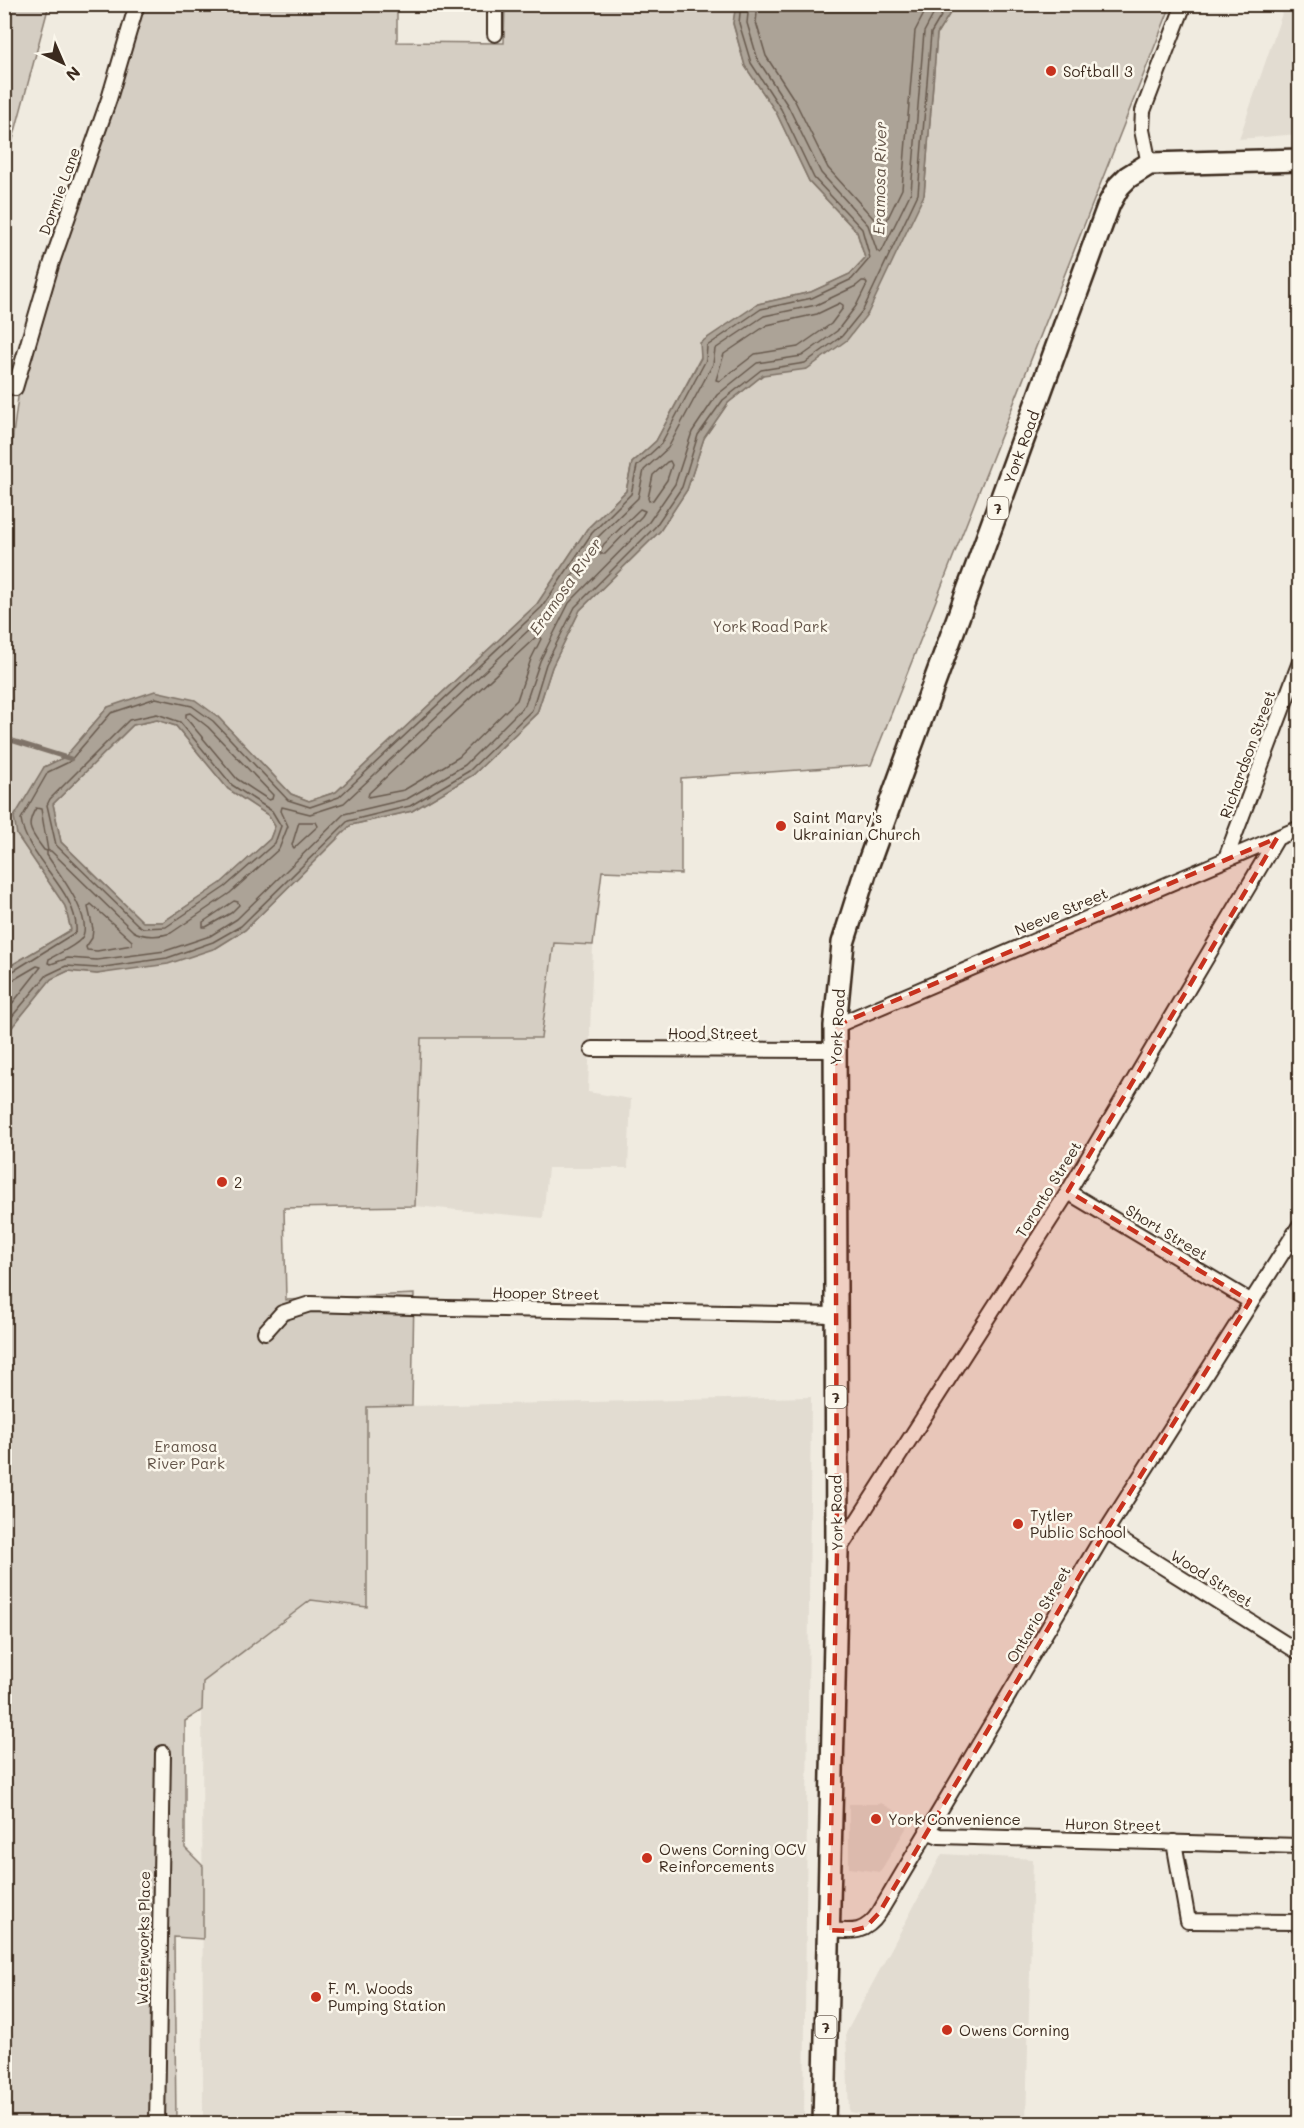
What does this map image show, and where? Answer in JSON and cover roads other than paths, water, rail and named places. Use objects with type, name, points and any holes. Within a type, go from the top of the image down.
[{"type":"main road","points":[[1149,164],[1299,160]]},
{"type":"main road","name":"York Road","points":[[824,2124],[837,1552],[835,1026],[843,943],[867,867],[1109,204],[1119,186],[1128,177],[1149,164]]},
{"type":"street","name":"Dormie Lane","points":[[15,388],[51,262],[109,99],[137,4]]},
{"type":"street","points":[[495,4],[495,34]]},
{"type":"street","points":[[1149,164],[1142,130],[1143,111],[1184,4]]},
{"type":"street","name":"Richardson Street","points":[[1226,858],[1299,662]]},
{"type":"street","name":"Neeve Street","points":[[835,1026],[1299,828]]},
{"type":"street","name":"Toronto Street","points":[[837,1552],[1068,1192],[1277,838]]},
{"type":"street","name":"Hood Street","points":[[592,1049],[835,1050]]},
{"type":"street","name":"Short Street","points":[[1068,1192],[1250,1301]]},
{"type":"street","name":"Ontario Street","points":[[829,1930],[860,1930],[873,1922],[1106,1531],[1299,1225]]},
{"type":"street","name":"Hooper Street","points":[[265,1332],[282,1313],[310,1304],[836,1315]]},
{"type":"street","name":"Wood Street","points":[[1106,1531],[1299,1653]]},
{"type":"street","name":"Waterworks Place","points":[[157,2124],[162,1753]]},
{"type":"street","name":"Huron Street","points":[[927,1831],[939,1836],[1299,1846]]},
{"type":"street","points":[[1174,1842],[1188,1921],[1299,1922]]},
{"type":"water","name":"Eramosa River","points":[[736,5],[955,5],[937,34],[924,195],[868,313],[847,340],[807,369],[763,375],[728,403],[704,438],[687,490],[660,531],[580,610],[552,667],[537,713],[473,775],[412,811],[351,825],[245,930],[216,948],[168,964],[97,974],[68,971],[51,979],[8,1032],[5,1044],[5,969],[71,930],[65,906],[17,835],[14,817],[44,767],[65,757],[108,707],[155,691],[195,700],[217,716],[291,794],[309,801],[336,792],[537,604],[587,529],[626,491],[632,463],[656,441],[701,358],[700,343],[758,304],[811,292],[850,274],[865,258],[857,232],[809,181],[776,112],[745,66],[733,23]],"holes":[[[157,720],[176,726],[228,789],[268,815],[275,826],[270,839],[221,883],[163,922],[143,922],[61,842],[53,804],[133,725]]]},
{"type":"waterway","points":[[7,739],[71,759]]},
{"type":"railway","points":[[499,2123],[592,2124]]},
{"type":"place","name":"Softball 3","points":[[1051,71]]},
{"type":"place","name":"Saint Mary's Ukrainian Church","points":[[781,826]]},
{"type":"place","name":"2","points":[[222,1182]]},
{"type":"place","name":"Tytler Public School","points":[[1018,1524]]},
{"type":"place","name":"York Convenience","points":[[876,1819]]},
{"type":"place","name":"Owens Corning OCV Reinforcements","points":[[647,1858]]},
{"type":"place","name":"F. M. Woods Pumping Station","points":[[316,1997]]},
{"type":"place","name":"Owens Corning","points":[[947,2030]]},
{"type":"park label","name":"York Road Park","points":[[770,626]]},
{"type":"park label","name":"Eramosa River Park","points":[[186,1454]]}]
